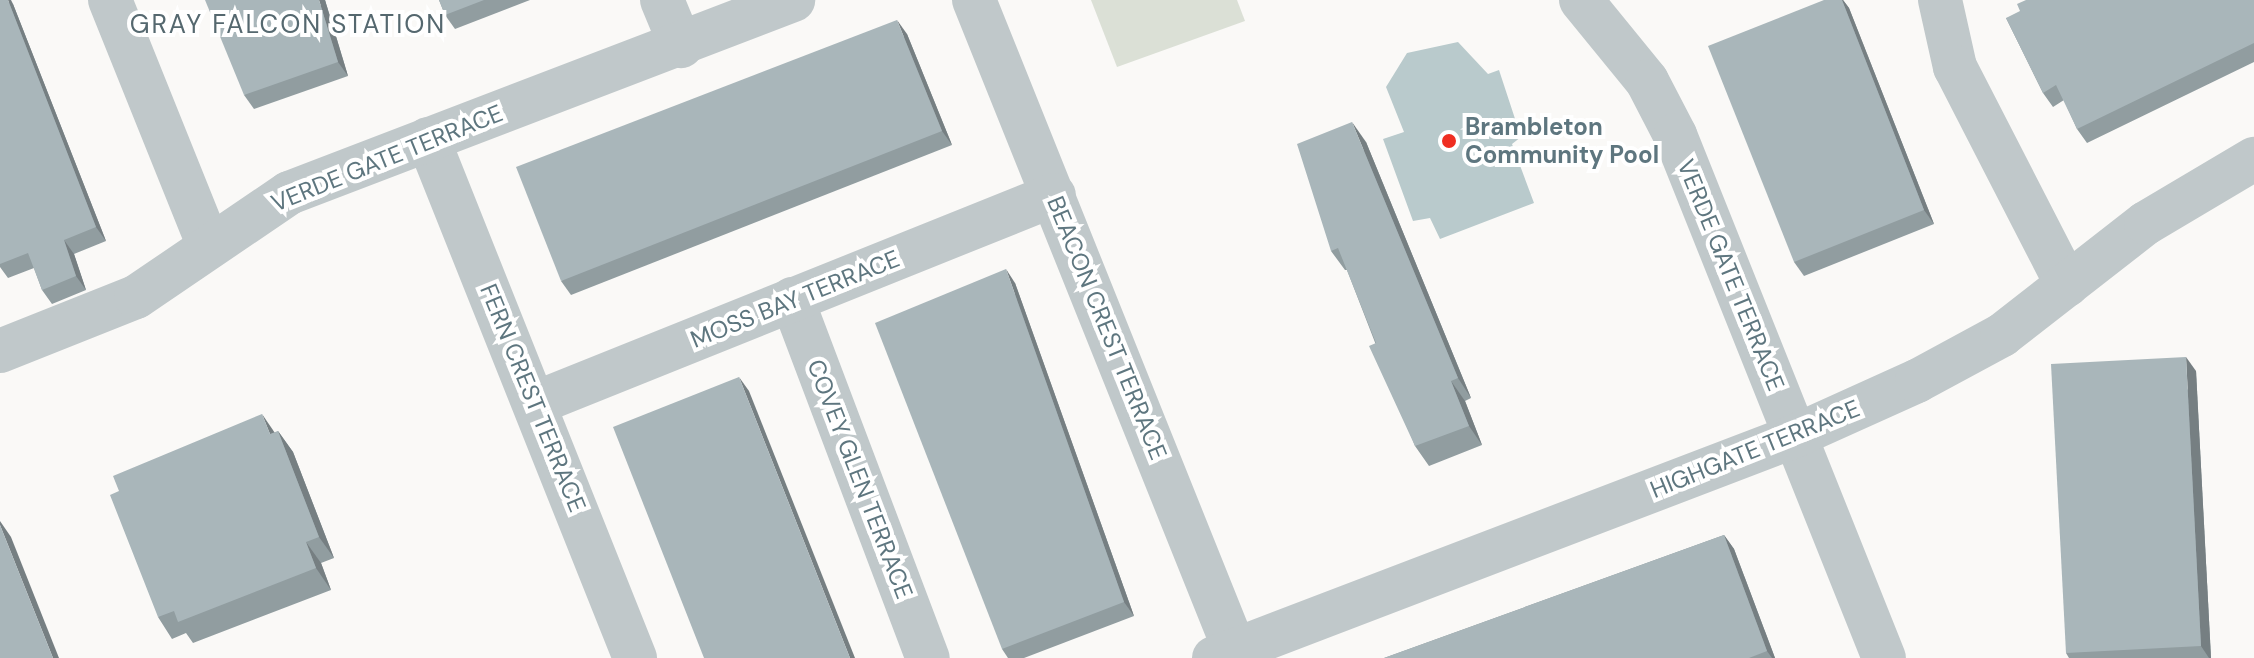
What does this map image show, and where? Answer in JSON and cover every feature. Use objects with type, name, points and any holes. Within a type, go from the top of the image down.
[{"type":"street","points":[[110,0],[209,246]]},
{"type":"street","points":[[662,0],[681,46]]},
{"type":"street","name":"VERDE GATE TERRACE","points":[[0,351],[136,297],[289,193],[681,46],[793,0]]},
{"type":"street","name":"BEACON CREST TERRACE","points":[[974,0],[1054,195],[1229,655]]},
{"type":"street","name":"VERDE GATE TERRACE","points":[[1581,0],[1647,81],[1675,135],[1884,658]]},
{"type":"street","points":[[1940,0],[1955,67],[2067,285]]},
{"type":"street","name":"FERN CREST TERRACE","points":[[428,139],[536,403],[635,658]]},
{"type":"street","name":"HIGHGATE TERRACE","points":[[1229,655],[1795,436],[1962,360],[2067,285],[2146,223],[2254,159]]},
{"type":"street","name":"MOSS BAY TERRACE","points":[[536,403],[1054,195]]},
{"type":"street","name":"COVEY GLEN TERRACE","points":[[792,299],[928,658]]},
{"type":"shaded area","points":[[1091,0],[1237,0],[1245,21],[1117,67]]},
{"type":"shaded area","name":"Brambleton Community Pool","points":[[1458,42],[1488,74],[1499,70],[1521,137],[1512,144],[1534,203],[1440,239],[1430,218],[1413,221],[1383,139],[1404,132],[1386,87],[1407,53]]},
{"type":"building","points":[[0,0],[8,0],[96,227],[64,240],[76,276],[42,290],[28,253],[0,264]]},
{"type":"building","points":[[205,0],[319,0],[338,62],[244,95]]},
{"type":"building","points":[[439,0],[484,0],[445,15]]},
{"type":"building","points":[[1824,0],[1842,0],[1924,210],[1794,262],[1708,46]]},
{"type":"building","points":[[2026,0],[2254,0],[2254,43],[2077,129],[2056,85],[2043,93],[2006,18],[2020,11],[2017,4]]},
{"type":"building","points":[[897,20],[942,131],[561,281],[516,167]]},
{"type":"building","points":[[1352,122],[1458,378],[1451,381],[1469,426],[1415,446],[1369,346],[1376,343],[1338,248],[1331,251],[1297,144]]},
{"type":"building","points":[[1006,269],[1124,602],[1002,649],[875,323]]},
{"type":"building","points":[[2186,357],[2201,646],[2066,653],[2051,364]]},
{"type":"building","points":[[739,377],[850,658],[704,658],[613,427]]},
{"type":"building","points":[[262,414],[270,434],[278,431],[319,537],[306,542],[316,568],[178,622],[174,611],[158,617],[110,495],[119,491],[113,476]]},
{"type":"building","points":[[0,525],[53,658],[0,658]]},
{"type":"building","points":[[1724,535],[1767,651],[1749,658],[1384,658]]},
{"type":"place","name":"Brambleton Community Pool","points":[[1449,141]]},
{"type":"district","name":"GRAY FALCON STATION","points":[[288,25]]}]
